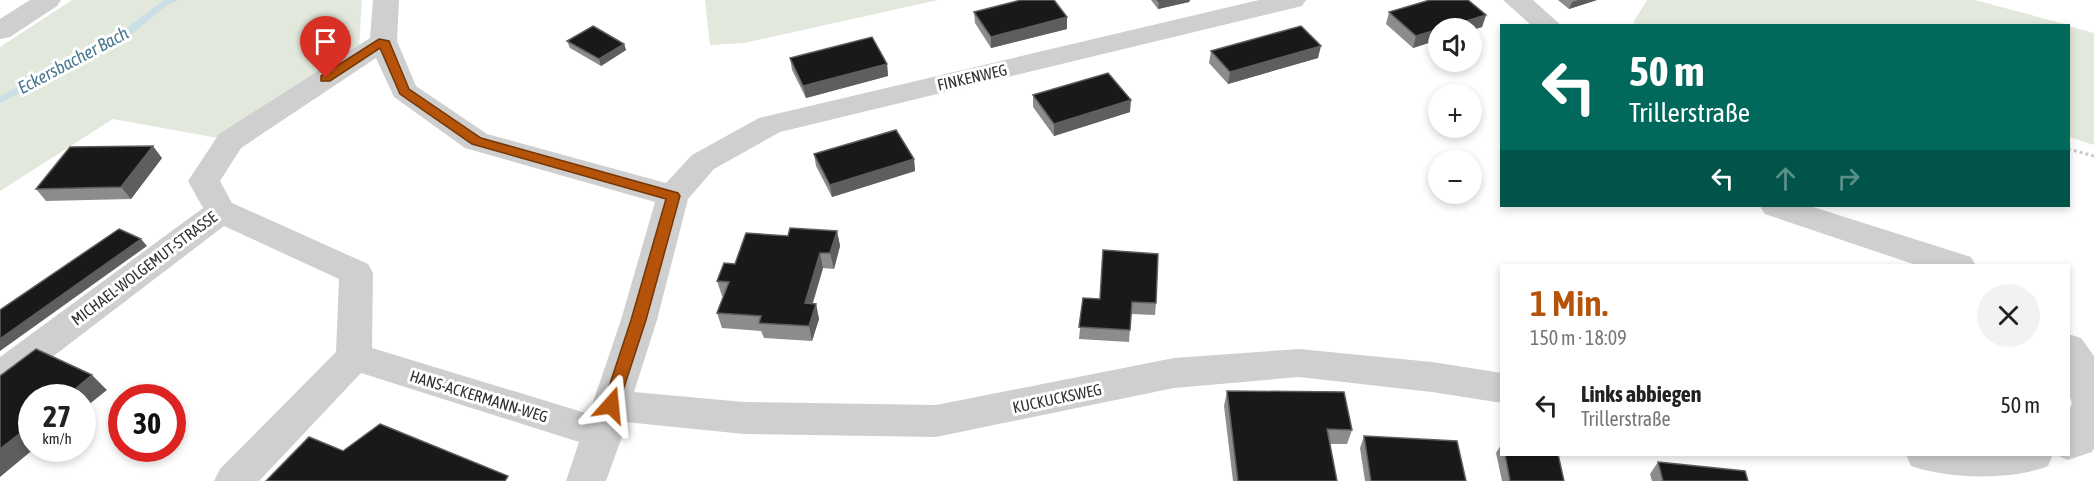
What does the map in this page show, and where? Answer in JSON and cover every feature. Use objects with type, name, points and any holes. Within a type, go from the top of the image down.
[{"type":"street","points":[[0,31],[48,0]]},
{"type":"street","points":[[386,0],[383,41],[404,92],[476,141],[673,196],[639,320],[586,481]]},
{"type":"street","name":"FINKENWEG","points":[[673,196],[703,162],[770,125],[1293,0]]},
{"type":"street","points":[[1516,0],[1546,24]]},
{"type":"street","name":"MICHAEL-WOLGEMUT-STRASSE","points":[[0,377],[221,211],[204,181],[230,141],[383,41]]},
{"type":"street","points":[[1779,207],[1953,264]]},
{"type":"street","points":[[221,211],[356,273],[354,357],[234,481]]},
{"type":"street","points":[[2070,350],[2076,356],[2091,403],[2078,441],[2070,443]]},
{"type":"street","name":"HANS-ACKERMANN-WEG","points":[[354,357],[607,419]]},
{"type":"street","name":"KUCKUCKSWEG","points":[[607,419],[744,418],[936,422],[1174,373],[1299,363],[1432,376],[1500,388]]},
{"type":"street","points":[[1936,456],[2024,458],[2029,456]]},
{"type":"path","points":[[2070,150],[2094,156]]},
{"type":"shaded area","points":[[72,0],[362,0],[359,47],[218,138],[113,119],[0,191],[0,47]]},
{"type":"shaded area","points":[[705,0],[938,0],[744,43],[710,45]]},
{"type":"shaded area","points":[[1647,0],[1975,0],[2064,24],[1639,24],[1633,23]]},
{"type":"shaded area","points":[[2070,27],[2094,33],[2094,145],[2070,137]]},
{"type":"building","points":[[1021,0],[1054,0],[1067,17],[991,37],[974,12]]},
{"type":"building","points":[[1430,0],[1468,0],[1486,15],[1476,18],[1428,18],[1428,32],[1416,36],[1389,12]]},
{"type":"building","points":[[593,26],[624,44],[599,59],[567,41]]},
{"type":"building","points":[[1301,26],[1321,46],[1230,72],[1211,51]]},
{"type":"building","points":[[872,37],[887,64],[803,86],[790,58]]},
{"type":"building","points":[[1108,73],[1131,100],[1054,124],[1033,95]]},
{"type":"building","points":[[896,130],[914,159],[830,185],[814,154]]},
{"type":"building","points":[[153,146],[121,187],[36,189],[70,147]]},
{"type":"building","points":[[790,228],[837,231],[830,253],[820,253],[805,303],[816,304],[809,326],[759,323],[761,316],[717,313],[729,282],[717,281],[724,263],[735,264],[746,233],[788,236]]},
{"type":"building","points":[[119,229],[141,239],[0,339],[0,310]]},
{"type":"building","points":[[1103,250],[1158,254],[1156,303],[1132,302],[1130,330],[1079,327],[1083,298],[1100,299]]},
{"type":"building","points":[[36,349],[92,375],[81,384],[18,384],[18,435],[0,449],[0,376]]},
{"type":"building","points":[[1227,391],[1344,392],[1352,430],[1327,429],[1337,481],[1238,481]]},
{"type":"building","points":[[380,424],[508,476],[505,481],[266,481],[309,437],[343,451]]},
{"type":"building","points":[[1364,436],[1457,441],[1466,481],[1371,481]]},
{"type":"building","points":[[1505,456],[1558,456],[1564,481],[1510,481]]},
{"type":"building","points":[[1658,462],[1745,471],[1748,481],[1663,481]]},
{"type":"waterway","name":"Eckersbacher Bach","points":[[0,100],[123,36],[164,3],[174,0]]},
{"type":"route","points":[[326,78],[383,41],[404,92],[476,141],[585,174],[673,196],[639,320],[611,405]]}]
